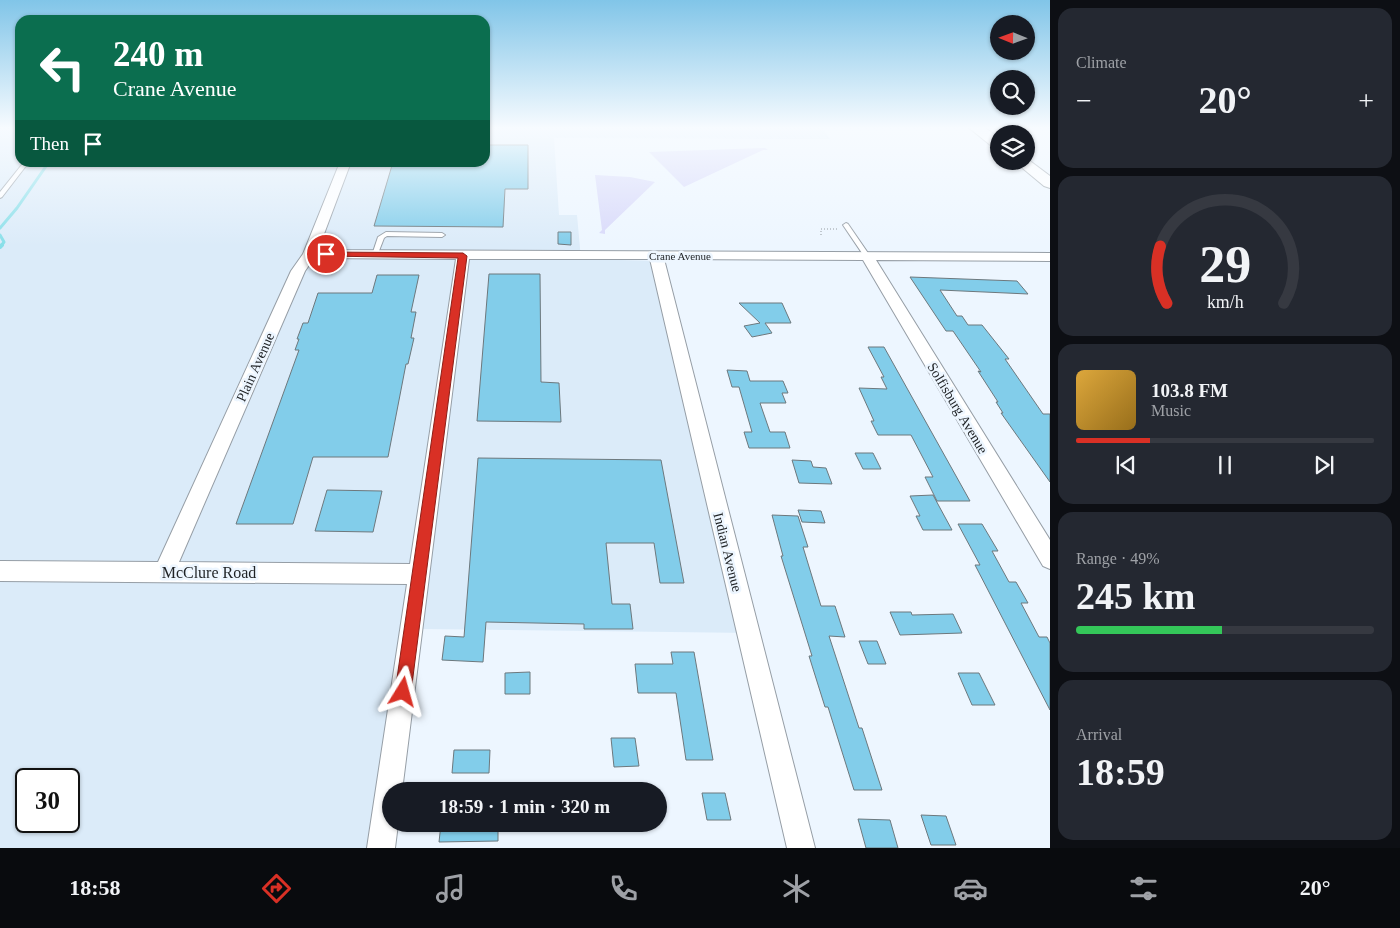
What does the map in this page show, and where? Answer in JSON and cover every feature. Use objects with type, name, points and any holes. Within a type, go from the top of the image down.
[{"type":"street","name":"Plain Avenue","points":[[164,572],[298,271],[310,254],[344,167]]},
{"type":"street","points":[[1033,170],[1050,183]]},
{"type":"street","name":"Crane Avenue","points":[[310,254],[1050,257]]},
{"type":"street","points":[[381,848],[463,256]]},
{"type":"street","name":"Indian Avenue","points":[[656,256],[801,848]]},
{"type":"street","name":"Solfisburg Avenue","points":[[867,256],[1050,559]]},
{"type":"street","name":"McClure Road","points":[[0,571],[419,574]]},
{"type":"lane","points":[[0,196],[23,167]]},
{"type":"lane","points":[[846,225],[867,256]]},
{"type":"lane","points":[[375,255],[382,237],[386,234],[442,235]]},
{"type":"path","points":[[821,236],[821,229],[834,229]]},
{"type":"shaded area","points":[[0,167],[556,167],[559,215],[577,215],[581,259],[660,261],[752,633],[420,629],[400,782],[382,782],[382,832],[394,832],[392,848],[0,848]]},
{"type":"shaded area","points":[[664,167],[728,167],[684,187]]},
{"type":"shaded area","points":[[595,175],[630,177],[655,182],[605,230],[605,234],[599,233],[602,230]]},
{"type":"building","points":[[392,167],[528,167],[528,189],[505,189],[503,227],[374,226]]},
{"type":"building","points":[[558,232],[571,232],[571,245],[558,244]]},
{"type":"building","points":[[489,274],[540,274],[541,382],[559,383],[561,422],[477,421]]},
{"type":"building","points":[[377,275],[419,275],[411,312],[416,312],[411,338],[414,338],[408,364],[406,364],[388,457],[313,457],[293,524],[236,524],[299,350],[295,350],[299,339],[297,339],[303,323],[308,323],[318,293],[372,293]]},
{"type":"building","points":[[910,277],[1017,281],[1028,294],[940,290],[957,316],[962,316],[968,325],[982,325],[1009,359],[1005,359],[1043,414],[1050,414],[1050,482],[1001,413],[1003,413],[996,402],[998,402],[978,371],[981,372],[953,331],[946,331]]},
{"type":"building","points":[[739,303],[782,303],[791,323],[765,323],[772,333],[752,337],[744,326],[760,323]]},
{"type":"building","points":[[868,347],[884,347],[970,501],[937,501],[925,477],[933,477],[911,435],[878,435],[871,421],[874,421],[859,388],[887,389],[881,377],[884,377]]},
{"type":"building","points":[[727,370],[747,371],[750,381],[783,381],[788,393],[782,393],[786,403],[760,403],[770,432],[785,432],[790,448],[749,448],[744,432],[752,432],[739,387],[732,387]]},
{"type":"building","points":[[855,453],[873,453],[881,469],[863,469]]},
{"type":"building","points":[[478,458],[661,460],[684,583],[660,583],[654,543],[606,543],[612,604],[630,604],[633,629],[584,629],[584,624],[486,622],[483,662],[442,660],[445,636],[464,637]]},
{"type":"building","points":[[792,460],[811,461],[813,467],[826,468],[832,484],[799,483]]},
{"type":"building","points":[[327,490],[382,491],[373,532],[315,531]]},
{"type":"building","points":[[933,495],[952,530],[923,530],[916,516],[920,516],[910,496]]},
{"type":"building","points":[[798,510],[821,511],[825,523],[802,522]]},
{"type":"building","points":[[772,515],[798,516],[808,547],[803,547],[821,606],[835,606],[845,637],[829,636],[859,728],[862,728],[882,790],[854,790],[828,707],[825,707],[809,656],[812,656],[781,556],[783,556]]},
{"type":"building","points":[[958,524],[982,524],[998,551],[992,551],[1009,582],[1016,582],[1028,603],[1021,603],[1039,637],[1047,637],[1050,643],[1050,710],[975,565],[980,565]]},
{"type":"building","points":[[890,612],[911,612],[912,615],[953,614],[962,633],[900,635]]},
{"type":"building","points":[[859,641],[877,641],[886,664],[868,664]]},
{"type":"building","points":[[671,652],[694,652],[713,760],[686,760],[676,693],[638,693],[635,664],[673,664]]},
{"type":"building","points":[[530,672],[530,694],[505,694],[505,673]]},
{"type":"building","points":[[958,673],[979,673],[995,705],[972,705]]},
{"type":"building","points":[[611,738],[635,738],[639,766],[614,767]]},
{"type":"building","points":[[454,750],[490,750],[489,773],[452,773]]},
{"type":"building","points":[[702,793],[725,793],[731,820],[707,820]]},
{"type":"building","points":[[921,815],[946,816],[956,845],[931,845]]},
{"type":"building","points":[[858,819],[890,820],[898,848],[866,848]]},
{"type":"building","points":[[440,832],[498,832],[498,841],[439,842]]},
{"type":"waterway","points":[[0,228],[17,208],[46,167]]},
{"type":"waterway","points":[[0,235],[4,242],[1,246]]},
{"type":"route","points":[[326,254],[463,256],[403,692]]}]
